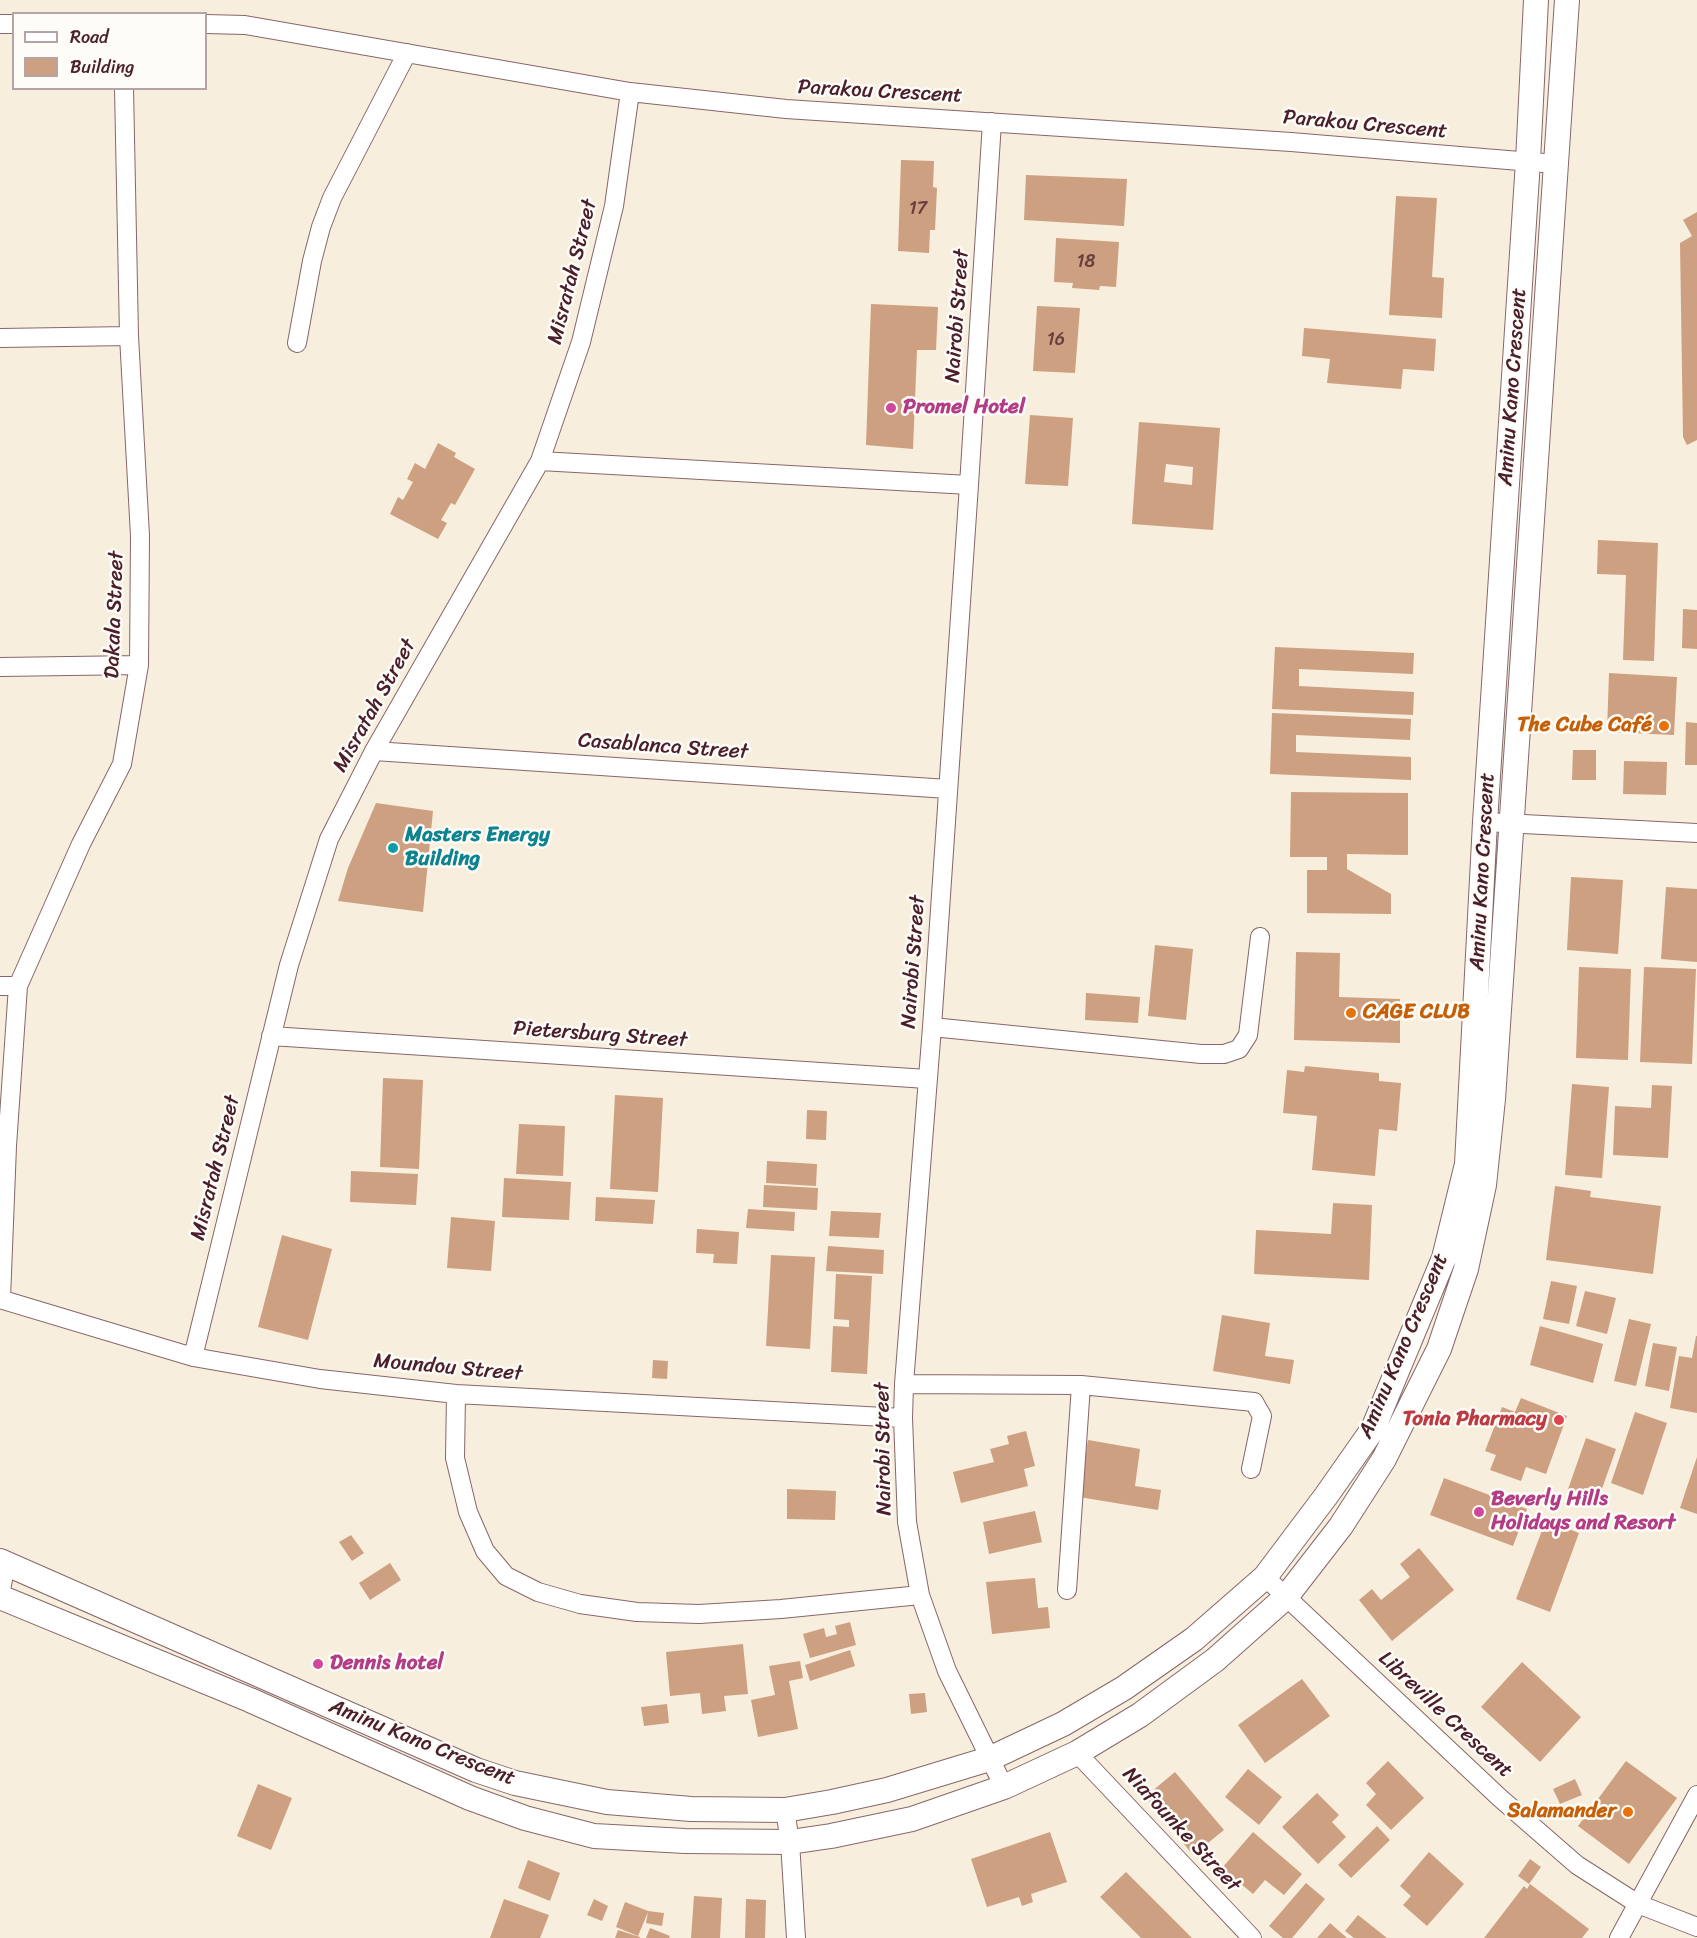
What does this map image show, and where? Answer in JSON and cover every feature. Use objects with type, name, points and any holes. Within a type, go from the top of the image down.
[{"type":"street","name":"Aminu Kano Crescent","points":[[3,1563],[476,1770],[515,1783],[607,1802],[691,1809],[785,1810],[887,1790],[989,1759],[1063,1724],[1124,1688],[1194,1639],[1265,1577],[1373,1429],[1444,1258],[1467,1164],[1485,822],[1528,161],[1536,0]]},
{"type":"street","points":[[3,1563],[0,1596],[250,1700],[470,1798],[525,1818],[594,1836],[685,1841],[790,1842],[831,1836],[912,1819],[1004,1787],[1077,1753],[1140,1715],[1215,1660],[1286,1597],[1341,1526],[1384,1459],[1438,1349],[1466,1269],[1484,1185],[1492,1109],[1567,0]]},
{"type":"street","name":"Parakou Crescent","points":[[207,24],[245,25],[630,92],[786,110],[1280,141],[1556,164]]},
{"type":"street","points":[[297,343],[321,226],[332,198],[407,53]]},
{"type":"street","name":"Dakala Street","points":[[1,1299],[7,1146],[9,986],[122,764],[139,665],[140,536],[129,336],[124,90]]},
{"type":"street","name":"Misratah Street","points":[[193,1357],[289,965],[329,839],[374,751],[540,461],[581,342],[614,206],[630,92]]},
{"type":"street","name":"Nairobi Street","points":[[993,122],[932,1027],[903,1418],[907,1522],[920,1595],[948,1671],[1004,1787]]},
{"type":"street","points":[[0,338],[129,336]]},
{"type":"street","points":[[540,461],[969,485]]},
{"type":"street","points":[[0,667],[139,665]]},
{"type":"street","name":"Casablanca Street","points":[[374,751],[948,789]]},
{"type":"street","points":[[1485,822],[1697,832]]},
{"type":"street","points":[[932,1027],[1189,1053],[1224,1054],[1239,1049],[1248,1035],[1260,937]]},
{"type":"street","name":"Pietersburg Street","points":[[271,1036],[927,1079]]},
{"type":"street","name":"Moundou Street","points":[[1,1299],[193,1357],[320,1379],[456,1394],[903,1418]]},
{"type":"street","points":[[904,1384],[1081,1385],[1254,1401],[1262,1416],[1251,1469]]},
{"type":"street","points":[[1066,1590],[1081,1385]]},
{"type":"street","points":[[456,1394],[455,1458],[468,1512],[484,1551],[506,1576],[538,1592],[591,1606],[637,1612],[699,1614],[781,1609],[920,1595]]},
{"type":"street","name":"Libreville Crescent","points":[[1265,1577],[1500,1798],[1577,1864],[1638,1904],[1697,1927]]},
{"type":"street","name":"Niafounke Street","points":[[1077,1753],[1252,1938]]},
{"type":"street","points":[[1619,1938],[1697,1795]]},
{"type":"street","points":[[785,1810],[790,1842],[796,1938]]},
{"type":"building","points":[[901,160],[934,161],[933,187],[937,188],[935,230],[930,230],[929,253],[898,251]]},
{"type":"building","points":[[1026,175],[1127,179],[1124,226],[1024,220]]},
{"type":"building","points":[[1396,196],[1437,198],[1432,277],[1444,278],[1442,318],[1389,315]]},
{"type":"building","points":[[1697,212],[1697,440],[1687,445],[1683,437],[1680,243],[1692,236],[1683,220]]},
{"type":"building","points":[[1056,238],[1119,242],[1116,287],[1100,286],[1099,290],[1072,288],[1073,283],[1054,282]]},
{"type":"building","name":"Promel Hotel","points":[[871,304],[938,307],[936,350],[917,350],[913,449],[866,445]]},
{"type":"building","points":[[1037,306],[1080,308],[1075,373],[1033,371]]},
{"type":"building","points":[[1304,328],[1436,339],[1434,371],[1403,369],[1401,389],[1327,383],[1330,359],[1302,356]]},
{"type":"building","points":[[1030,415],[1073,418],[1068,486],[1025,484]]},
{"type":"building","points":[[1139,422],[1220,428],[1213,530],[1132,524]],"holes":[[[1166,464],[1193,467],[1192,485],[1164,482]]]},
{"type":"building","points":[[438,443],[456,453],[454,457],[475,469],[455,505],[451,503],[441,520],[447,523],[438,539],[390,514],[398,497],[403,500],[413,482],[407,479],[415,463],[425,469]]},
{"type":"building","points":[[1598,540],[1658,543],[1654,661],[1623,660],[1626,575],[1597,574]]},
{"type":"building","points":[[1683,609],[1697,610],[1697,649],[1682,648]]},
{"type":"building","points":[[1275,647],[1414,653],[1413,674],[1299,669],[1299,686],[1414,692],[1413,715],[1272,709]]},
{"type":"building","points":[[1609,673],[1677,677],[1674,735],[1607,732]]},
{"type":"building","points":[[1272,713],[1411,719],[1410,740],[1296,735],[1296,752],[1411,757],[1411,780],[1270,774]]},
{"type":"building","points":[[1686,722],[1697,723],[1697,765],[1685,765]]},
{"type":"building","points":[[1573,750],[1596,750],[1596,780],[1572,780]]},
{"type":"building","points":[[1624,761],[1667,762],[1666,795],[1623,794]]},
{"type":"building","points":[[1291,792],[1408,793],[1408,855],[1347,854],[1347,869],[1391,894],[1391,914],[1307,913],[1307,870],[1327,870],[1327,857],[1290,857]]},
{"type":"building","name":"Masters Energy Building","points":[[376,803],[433,811],[423,912],[338,901],[348,868]]},
{"type":"building","points":[[1571,877],[1623,880],[1618,954],[1567,950]]},
{"type":"building","points":[[1666,887],[1697,889],[1697,962],[1661,959]]},
{"type":"building","points":[[1155,945],[1193,949],[1186,1020],[1148,1016]]},
{"type":"building","points":[[1296,952],[1340,953],[1339,997],[1400,999],[1400,1043],[1294,1040]]},
{"type":"building","points":[[1579,967],[1631,969],[1628,1060],[1576,1058]]},
{"type":"building","points":[[1644,967],[1696,969],[1692,1064],[1640,1062]]},
{"type":"building","points":[[1086,993],[1140,997],[1138,1023],[1085,1020]]},
{"type":"building","points":[[1305,1066],[1379,1073],[1379,1081],[1401,1083],[1397,1131],[1379,1129],[1375,1176],[1312,1170],[1317,1116],[1283,1113],[1287,1070],[1304,1072]]},
{"type":"building","points":[[383,1078],[423,1080],[419,1169],[380,1167]]},
{"type":"building","points":[[1572,1084],[1609,1087],[1602,1178],[1565,1175]]},
{"type":"building","points":[[1652,1085],[1672,1086],[1668,1158],[1613,1155],[1615,1106],[1651,1108]]},
{"type":"building","points":[[615,1095],[663,1098],[658,1192],[610,1189]]},
{"type":"building","points":[[807,1110],[827,1111],[826,1140],[806,1139]]},
{"type":"building","points":[[519,1124],[565,1126],[563,1176],[516,1174]]},
{"type":"building","points":[[767,1161],[817,1164],[816,1186],[766,1183]]},
{"type":"building","points":[[351,1171],[418,1174],[416,1205],[350,1202]]},
{"type":"building","points":[[504,1178],[571,1182],[569,1220],[502,1217]]},
{"type":"building","points":[[764,1185],[818,1188],[817,1210],[763,1207]]},
{"type":"building","points":[[1555,1186],[1591,1191],[1590,1197],[1661,1206],[1653,1274],[1546,1260]]},
{"type":"building","points":[[596,1197],[655,1200],[653,1224],[595,1221]]},
{"type":"building","points":[[1333,1203],[1372,1205],[1369,1280],[1254,1274],[1256,1230],[1331,1234]]},
{"type":"building","points":[[748,1209],[795,1212],[794,1231],[746,1228]]},
{"type":"building","points":[[831,1211],[881,1213],[879,1238],[829,1236]]},
{"type":"building","points":[[451,1217],[495,1221],[491,1271],[447,1268]]},
{"type":"building","points":[[697,1229],[739,1232],[737,1264],[713,1263],[714,1254],[696,1253]]},
{"type":"building","points":[[282,1235],[332,1249],[308,1340],[258,1327]]},
{"type":"building","points":[[828,1246],[884,1250],[883,1274],[826,1271]]},
{"type":"building","points":[[771,1255],[815,1257],[810,1349],[766,1346]]},
{"type":"building","points":[[836,1274],[872,1276],[867,1374],[831,1372],[833,1326],[849,1327],[849,1320],[834,1319]]},
{"type":"building","points":[[1551,1281],[1577,1286],[1569,1324],[1543,1319]]},
{"type":"building","points":[[1585,1291],[1616,1298],[1607,1334],[1576,1326]]},
{"type":"building","points":[[1222,1315],[1270,1323],[1265,1356],[1294,1360],[1290,1384],[1213,1371]]},
{"type":"building","points":[[1629,1319],[1651,1324],[1636,1386],[1614,1381]]},
{"type":"building","points":[[1540,1326],[1603,1344],[1593,1383],[1530,1365]]},
{"type":"building","points":[[1696,1336],[1697,1413],[1670,1408],[1679,1356],[1692,1358]]},
{"type":"building","points":[[1653,1343],[1677,1347],[1669,1391],[1645,1386]]},
{"type":"building","points":[[653,1360],[668,1361],[667,1379],[652,1378]]},
{"type":"building","points":[[1521,1398],[1567,1416],[1546,1474],[1526,1467],[1521,1481],[1490,1470],[1496,1455],[1485,1451],[1502,1407],[1515,1412]]},
{"type":"building","points":[[1635,1412],[1667,1423],[1643,1495],[1611,1483]]},
{"type":"building","points":[[1026,1431],[1035,1466],[1024,1469],[1028,1486],[961,1503],[953,1472],[994,1462],[990,1449],[1009,1444],[1007,1436]]},
{"type":"building","points":[[1586,1438],[1616,1449],[1597,1503],[1567,1492]]},
{"type":"building","points":[[1088,1440],[1140,1449],[1135,1486],[1161,1490],[1158,1510],[1079,1497]]},
{"type":"building","points":[[1697,1457],[1697,1514],[1680,1508]]},
{"type":"building","name":"Beverly Hills Holidays and Resort","points":[[1444,1478],[1527,1509],[1513,1546],[1430,1515]]},
{"type":"building","points":[[787,1489],[836,1491],[835,1520],[787,1519]]},
{"type":"building","points":[[1035,1511],[1042,1542],[989,1554],[983,1522]]},
{"type":"building","points":[[1546,1520],[1579,1533],[1550,1612],[1516,1599]]},
{"type":"building","points":[[351,1535],[364,1553],[352,1561],[339,1542]]},
{"type":"building","points":[[1419,1548],[1454,1590],[1392,1641],[1359,1600],[1372,1589],[1381,1600],[1410,1577],[1400,1564]]},
{"type":"building","points":[[390,1563],[401,1580],[370,1600],[359,1583]]},
{"type":"building","points":[[1035,1578],[1038,1608],[1048,1607],[1050,1628],[992,1634],[986,1582]]},
{"type":"building","points":[[850,1622],[856,1645],[810,1658],[803,1634],[824,1628],[826,1637],[837,1634],[835,1626]]},
{"type":"building","points":[[743,1644],[748,1694],[724,1696],[726,1711],[702,1714],[700,1693],[670,1696],[666,1652]]},
{"type":"building","points":[[850,1650],[855,1666],[810,1681],[805,1665]]},
{"type":"building","points":[[800,1661],[803,1678],[789,1681],[798,1729],[758,1737],[751,1700],[775,1695],[769,1666]]},
{"type":"building","points":[[1522,1662],[1581,1717],[1540,1762],[1481,1707]]},
{"type":"building","points":[[1302,1679],[1330,1716],[1265,1763],[1238,1725]]},
{"type":"building","points":[[925,1693],[927,1712],[911,1714],[909,1694]]},
{"type":"building","points":[[667,1704],[669,1723],[644,1726],[641,1707]]},
{"type":"building","points":[[1388,1761],[1424,1798],[1391,1830],[1366,1805],[1376,1794],[1366,1783]]},
{"type":"building","name":"Salamander","points":[[1626,1761],[1677,1798],[1629,1864],[1578,1826]]},
{"type":"building","points":[[1248,1769],[1282,1797],[1259,1825],[1225,1797]]},
{"type":"building","points":[[1175,1772],[1224,1830],[1193,1855],[1145,1797]]},
{"type":"building","points":[[1575,1779],[1582,1795],[1560,1804],[1553,1789]]},
{"type":"building","points":[[258,1784],[292,1798],[271,1850],[237,1836]]},
{"type":"building","points":[[1317,1793],[1339,1815],[1332,1822],[1346,1837],[1318,1864],[1282,1827]]},
{"type":"building","points":[[1377,1826],[1390,1840],[1351,1878],[1338,1865]]},
{"type":"building","points":[[1050,1832],[1067,1882],[1031,1894],[1033,1902],[1022,1906],[1019,1897],[987,1907],[971,1859]]},
{"type":"building","points":[[1253,1832],[1302,1874],[1284,1895],[1265,1880],[1253,1894],[1222,1868]]},
{"type":"building","points":[[1429,1852],[1464,1884],[1427,1926],[1403,1905],[1411,1896],[1400,1886]]},
{"type":"building","points":[[1530,1859],[1541,1867],[1529,1884],[1518,1876]]},
{"type":"building","points":[[528,1860],[560,1873],[550,1901],[518,1888]]},
{"type":"building","points":[[1126,1872],[1192,1938],[1141,1938],[1100,1897]]},
{"type":"building","points":[[1306,1883],[1325,1899],[1292,1938],[1283,1938],[1269,1926]]},
{"type":"building","points":[[1530,1884],[1589,1929],[1582,1938],[1484,1938],[1524,1886],[1527,1889]]},
{"type":"building","points":[[694,1896],[722,1898],[720,1938],[691,1938]]},
{"type":"building","points":[[504,1899],[549,1915],[540,1938],[490,1938]]},
{"type":"building","points":[[594,1899],[608,1906],[602,1921],[587,1915]]},
{"type":"building","points":[[746,1899],[766,1900],[765,1938],[745,1938]]},
{"type":"building","points":[[625,1902],[648,1911],[664,1913],[662,1926],[646,1923],[648,1912],[638,1936],[616,1927]]},
{"type":"building","points":[[1358,1915],[1387,1938],[1354,1938],[1345,1931]]},
{"type":"building","points":[[1330,1923],[1347,1938],[1317,1938]]},
{"type":"building","points":[[650,1928],[670,1936],[669,1938],[646,1938]]},
{"type":"building","points":[[618,1930],[640,1937],[640,1938],[615,1938]]},
{"type":"place","name":"Promel Hotel","points":[[891,408]]},
{"type":"place","name":"The Cube Café","points":[[1664,726]]},
{"type":"place","name":"Masters Energy Building","points":[[393,848]]},
{"type":"place","name":"CAGE CLUB","points":[[1351,1013]]},
{"type":"place","name":"Tonia Pharmacy","points":[[1559,1420]]},
{"type":"place","name":"Beverly Hills Holidays and Resort","points":[[1479,1512]]},
{"type":"place","name":"Dennis hotel","points":[[318,1664]]},
{"type":"place","name":"Salamander","points":[[1628,1812]]}]
